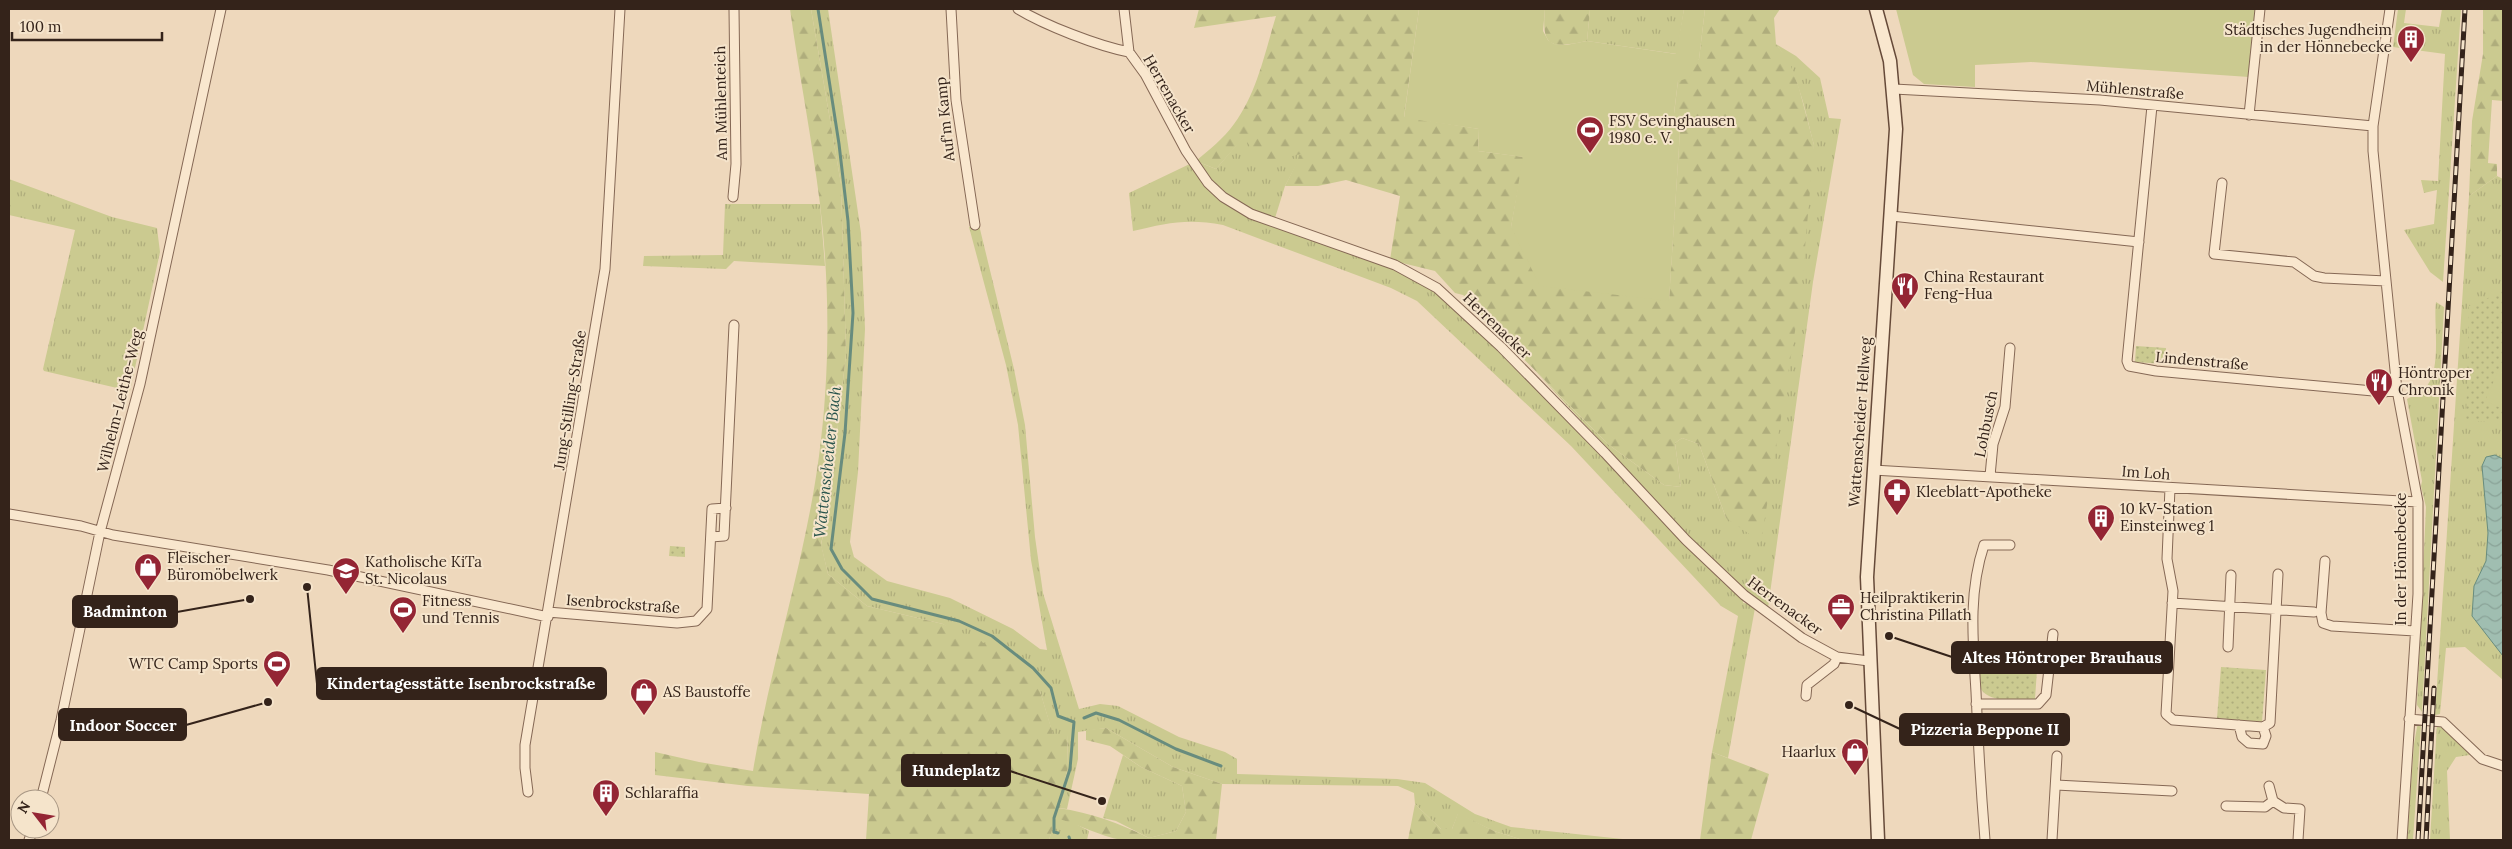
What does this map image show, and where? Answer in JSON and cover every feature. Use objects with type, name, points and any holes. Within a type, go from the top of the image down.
[{"type":"main road","name":"Wattenscheider Hellweg","points":[[1876,9],[1890,62],[1896,129],[1867,577],[1869,661],[1878,840]]},
{"type":"street","name":"Wilhelm-Leithe-Weg","points":[[44,789],[63,711],[100,532],[140,384],[221,9]]},
{"type":"street","name":"Jung-Stilling-Straße","points":[[528,792],[524,768],[525,745],[605,269],[620,9]]},
{"type":"street","name":"Am Mühlenteich","points":[[734,9],[736,164],[734,197]]},
{"type":"street","name":"Auf'm Kamp","points":[[950,9],[956,100],[975,225]]},
{"type":"street","name":"Herrenacker","points":[[1018,9],[1089,41],[1129,52]]},
{"type":"street","name":"Herrenacker","points":[[1124,9],[1129,52],[1156,93],[1186,151],[1208,182],[1223,197],[1251,214],[1395,265],[1437,288],[1501,347],[1605,452],[1686,540],[1741,592],[1802,638],[1837,657],[1869,661]]},
{"type":"street","points":[[2249,115],[2260,9]]},
{"type":"street","name":"In der Hönnebecke","points":[[2390,9],[2373,126],[2376,180],[2397,390],[2418,502],[2418,594],[2402,840]]},
{"type":"street","name":"Mühlenstraße","points":[[1894,90],[2074,98],[2373,126]]},
{"type":"street","name":"Lindenstraße","points":[[2152,106],[2127,361],[2129,366],[2148,370],[2384,392],[2397,390]]},
{"type":"street","points":[[2222,183],[2214,254],[2294,262],[2314,276],[2324,278],[2386,281]]},
{"type":"street","points":[[1891,216],[2139,242]]},
{"type":"street","points":[[711,537],[724,536],[734,325]]},
{"type":"street","name":"Lohbusch","points":[[1990,476],[1993,444],[2005,407],[2010,348]]},
{"type":"street","name":"Im Loh","points":[[1873,470],[2418,502]]},
{"type":"street","points":[[2170,488],[2167,559],[2173,591],[2166,714],[2174,720],[2264,727],[2270,723],[2278,574]]},
{"type":"street","name":"Isenbrockstraße","points":[[9,514],[100,532],[328,570],[548,614],[677,623],[696,622],[707,610],[712,509],[726,508]]},
{"type":"street","points":[[1984,840],[1972,602],[1977,567],[1984,545],[2010,545]]},
{"type":"street","points":[[2326,561],[2321,612],[2323,623],[2332,626],[2415,631]]},
{"type":"street","points":[[2228,647],[2230,575]]},
{"type":"street","points":[[2172,603],[2314,612]]},
{"type":"street","points":[[1976,704],[2038,704],[2046,694],[2052,634]]},
{"type":"street","points":[[1806,696],[1807,686],[1834,664],[1837,657]]},
{"type":"street","points":[[2409,719],[2444,722],[2482,759],[2503,766]]},
{"type":"street","points":[[2240,725],[2242,737],[2248,743],[2263,744],[2266,736],[2264,727]]},
{"type":"street","points":[[2052,840],[2057,756]]},
{"type":"street","points":[[2056,785],[2172,791]]},
{"type":"street","points":[[2269,786],[2274,801],[2284,808],[2300,809],[2298,840]]},
{"type":"street","points":[[2226,806],[2265,807],[2274,801]]},
{"type":"green space","points":[[790,9],[811,9],[841,184],[846,354],[828,512],[821,544],[828,574],[867,606],[943,624],[1016,658],[1040,691],[1053,734],[1067,735],[1068,767],[1058,808],[1105,819],[1149,838],[1176,831],[1186,812],[1182,786],[1141,767],[1110,746],[1086,740],[1086,730],[1106,728],[1173,767],[1222,784],[1216,840],[1156,842],[1122,840],[1105,836],[1056,818],[1049,840],[866,840],[869,794],[748,786],[655,775],[655,752],[753,771],[760,731],[813,496],[823,425],[827,362],[826,267],[817,180]]},
{"type":"green space","points":[[811,9],[828,9],[861,233],[865,329],[858,472],[850,542],[854,557],[887,581],[950,598],[1013,629],[1040,649],[1047,650],[1031,560],[1018,425],[1006,365],[969,227],[979,225],[1014,369],[1025,425],[1035,537],[1043,593],[1079,709],[1100,704],[1118,706],[1179,737],[1225,752],[1237,759],[1237,774],[1397,779],[1425,783],[1475,814],[1511,827],[1632,840],[1523,840],[1494,831],[1458,814],[1452,829],[1441,829],[1415,804],[1414,793],[1398,786],[1222,784],[1173,767],[1106,728],[1078,732],[1078,759],[1067,809],[1058,808],[1068,767],[1067,735],[1053,735],[1040,691],[943,624],[867,606],[828,574],[821,545],[828,512],[846,354],[841,184]]},
{"type":"green space","points":[[1199,9],[1419,9],[1404,117],[1479,129],[1478,151],[1524,157],[1511,227],[1669,300],[1681,116],[1674,114],[1678,81],[1699,59],[1705,9],[1780,9],[1774,18],[1776,44],[1789,61],[1799,88],[1814,145],[1801,294],[1761,542],[1726,518],[1699,444],[1682,438],[1675,443],[1681,487],[1664,485],[1609,445],[1478,313],[1480,308],[1463,295],[1455,293],[1435,271],[1390,260],[1400,196],[1346,180],[1318,186],[1285,186],[1301,154],[1261,163],[1244,137],[1216,169],[1196,161],[1226,134],[1242,112],[1260,72],[1276,16],[1194,28]]},
{"type":"green space","name":"FSV Sevinghausen 1980 e. V.","points":[[1419,9],[1545,9],[1543,31],[1548,40],[1554,44],[1566,45],[1587,41],[1676,54],[1684,9],[1705,9],[1699,59],[1689,78],[1678,81],[1674,113],[1681,116],[1669,301],[1540,286],[1511,227],[1523,157],[1478,151],[1479,129],[1404,118]]},
{"type":"green space","points":[[1545,9],[1590,9],[1587,41],[1565,45],[1551,43],[1547,39],[1545,32]]},
{"type":"green space","points":[[1590,9],[1684,9],[1677,54],[1587,41]]},
{"type":"green space","points":[[1896,9],[2258,9],[2249,77],[2031,62],[1975,65],[1975,87],[1924,84],[1913,75]]},
{"type":"green space","points":[[2398,9],[2406,9],[2404,23],[2439,27],[2442,9],[2461,9],[2443,282],[2430,272],[2404,230],[2434,224],[2437,190],[2424,193],[2421,180],[2438,181],[2445,54],[2393,47]]},
{"type":"green space","points":[[2483,9],[2503,9],[2503,101],[2492,100],[2488,163],[2497,164],[2497,176],[2469,196],[2472,121],[2483,54]]},
{"type":"green space","points":[[1776,44],[1796,56],[1820,78],[1829,118],[1841,119],[1813,282],[1768,608],[1726,576],[1536,372],[1609,445],[1664,485],[1681,487],[1675,443],[1682,438],[1699,444],[1726,518],[1814,145],[1796,80]]},
{"type":"green space","points":[[1244,136],[1302,154],[1285,186],[1275,218],[1386,265],[1429,286],[1457,308],[1744,598],[1743,603],[1753,604],[1755,608],[1728,758],[1712,752],[1738,616],[1721,606],[1571,446],[1417,301],[1391,288],[1223,225],[1177,222],[1133,231],[1129,193],[1196,161],[1216,169]]},
{"type":"green space","points":[[2497,176],[2503,179],[2503,680],[2465,647],[2446,648],[2440,714],[2435,715],[2469,196]]},
{"type":"green space","points":[[9,179],[112,217],[157,228],[160,252],[130,391],[44,371],[75,230],[9,215]]},
{"type":"green space","points":[[725,204],[820,204],[825,266],[734,261],[726,269],[643,266],[644,256],[723,255]]},
{"type":"green space","points":[[2503,283],[2503,421],[2466,421],[2469,306],[2500,293]]},
{"type":"green space","points":[[2436,302],[2444,307],[2422,712],[2417,705],[2426,507],[2407,399],[2424,389],[2430,381],[2433,371],[2436,347]]},
{"type":"green space","points":[[2136,346],[2166,348],[2165,364],[2135,362]]},
{"type":"green space","points":[[2503,360],[2503,409],[2485,401]]},
{"type":"green space","points":[[670,546],[685,547],[685,557],[669,556]]},
{"type":"green space","points":[[1979,652],[2038,655],[2035,699],[2003,700],[1987,695],[1979,684]]},
{"type":"green space","points":[[2221,667],[2266,670],[2262,722],[2217,718]]},
{"type":"green space","points":[[2418,722],[2421,725],[2413,840],[2407,840],[2414,744]]},
{"type":"green space","points":[[2437,724],[2443,727],[2470,755],[2456,757],[2447,771],[2450,840],[2430,840]]},
{"type":"green space","points":[[1712,752],[1769,774],[1751,840],[1700,840]]},
{"type":"green space","points":[[1123,755],[1141,767],[1182,786],[1186,812],[1176,831],[1149,838],[1116,821],[1103,818]]},
{"type":"green space","points":[[1415,804],[1441,829],[1452,829],[1458,813],[1494,831],[1523,840],[1408,840]]},
{"type":"green space","points":[[1056,817],[1074,823],[1089,831],[1087,840],[1049,840]]},
{"type":"water","points":[[2495,455],[2503,459],[2503,656],[2472,616],[2474,586],[2486,561],[2488,533],[2482,466],[2486,457]]},
{"type":"waterway","name":"Wattenscheider Bach","points":[[818,9],[839,144],[848,221],[853,313],[845,433],[831,549],[842,569],[872,599],[959,621],[992,636],[1033,668],[1051,688],[1058,716],[1074,722],[1070,769],[1054,818],[1054,832],[1058,833]]},
{"type":"waterway","points":[[1084,718],[1096,713],[1119,720],[1176,749],[1221,766]]},
{"type":"railway","points":[[2418,840],[2465,9]]},
{"type":"railway","points":[[2426,840],[2434,688]]},
{"type":"place","name":"Städtisches Jugendheim in der Hönnebecke","points":[[2411,63]]},
{"type":"place","name":"FSV Sevinghausen 1980 e. V.","points":[[1590,154]]},
{"type":"place","name":"China Restaurant Feng-Hua","points":[[1905,310]]},
{"type":"place","name":"Höntroper Chronik","points":[[2379,406]]},
{"type":"place","name":"Kleeblatt-Apotheke","points":[[1897,516]]},
{"type":"place","name":"10 kV-Station Einsteinweg 1","points":[[2101,542]]},
{"type":"place","name":"Kindertagesstätte Isenbrockstraße","points":[[307,587]]},
{"type":"place","name":"Fleischer Büromöbelwerk","points":[[148,591]]},
{"type":"place","name":"Katholische KiTa St. Nicolaus","points":[[346,595]]},
{"type":"place","name":"Badminton","points":[[250,599]]},
{"type":"place","name":"Heilpraktikerin Christina Pillath","points":[[1841,631]]},
{"type":"place","name":"Fitness und Tennis","points":[[403,634]]},
{"type":"place","name":"Altes Höntroper Brauhaus","points":[[1889,636]]},
{"type":"place","name":"WTC Camp Sports","points":[[277,688]]},
{"type":"place","name":"Indoor Soccer","points":[[268,702]]},
{"type":"place","name":"Pizzeria Beppone II","points":[[1849,705]]},
{"type":"place","name":"AS Baustoffe","points":[[644,716]]},
{"type":"place","name":"Haarlux","points":[[1855,776]]},
{"type":"place","name":"Hundeplatz","points":[[1102,801]]},
{"type":"place","name":"Schlaraffia","points":[[606,817]]}]
